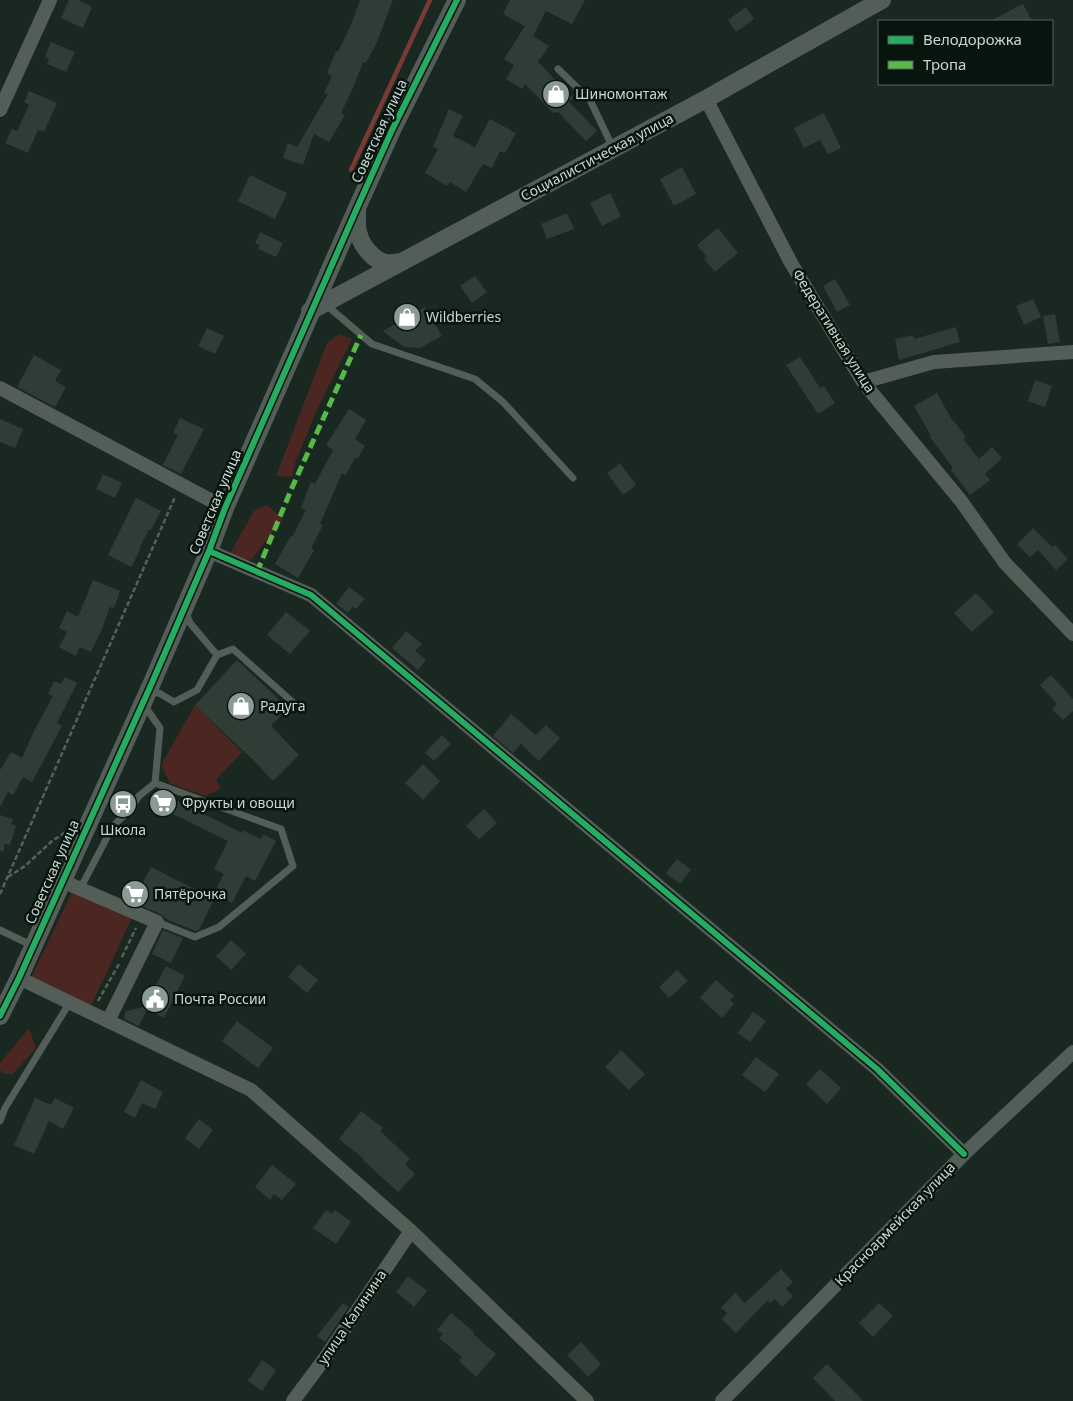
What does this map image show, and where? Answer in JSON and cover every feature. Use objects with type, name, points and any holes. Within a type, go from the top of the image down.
[{"type":"street","points":[[0,110],[50,0]]},
{"type":"street","name":"Советская улица","points":[[0,1016],[145,698],[209,551],[225,508],[318,307],[357,208],[392,130],[457,0]]},
{"type":"street","name":"Социалистическая улица","points":[[318,307],[706,98],[882,0]]},
{"type":"street","name":"Федеративная улица","points":[[706,98],[791,263],[863,382],[961,501],[1005,563],[1073,634]]},
{"type":"street","points":[[357,208],[358,234],[363,244],[377,260],[386,264],[402,262]]},
{"type":"street","points":[[863,382],[934,362],[1073,352]]},
{"type":"street","points":[[0,388],[225,508]]},
{"type":"street","points":[[209,551],[311,595],[877,1069],[964,1154]]},
{"type":"street","points":[[62,881],[157,922],[108,1021]]},
{"type":"street","points":[[18,978],[251,1090],[411,1232],[587,1401]]},
{"type":"street","name":"Красноармейская улица","points":[[722,1401],[964,1154],[1073,1052]]},
{"type":"street","name":"улица Калинина","points":[[293,1401],[325,1358],[411,1232]]},
{"type":"lane","points":[[558,69],[590,100],[614,148]]},
{"type":"lane","points":[[318,307],[372,344],[475,379],[503,402],[573,478]]},
{"type":"lane","points":[[185,606],[190,623],[217,655]]},
{"type":"lane","points":[[80,889],[113,826],[129,810],[139,796],[155,783],[160,728],[145,698],[159,693],[174,702],[197,690],[217,655],[233,649],[297,706]]},
{"type":"lane","points":[[155,783],[281,829],[293,866],[219,928],[195,937],[157,922]]},
{"type":"lane","points":[[0,930],[33,946]]},
{"type":"lane","points":[[0,1121],[5,1108],[70,1002]]},
{"type":"path","points":[[0,894],[180,484]]},
{"type":"path","points":[[7,877],[25,866],[52,840],[70,829]]},
{"type":"path","points":[[92,1013],[119,964],[142,916]]},
{"type":"shaded area","points":[[339,334],[352,339],[317,410],[295,463],[292,477],[276,476],[327,343]]},
{"type":"shaded area","points":[[267,505],[283,519],[251,560],[229,555],[254,511]]},
{"type":"shaded area","points":[[195,705],[242,752],[216,780],[221,789],[205,796],[170,783],[161,765]]},
{"type":"shaded area","points":[[73,890],[132,918],[90,1008],[30,980]]},
{"type":"shaded area","points":[[29,1028],[36,1048],[13,1074],[4,1074],[0,1070],[0,1063]]},
{"type":"building","points":[[69,0],[78,0],[92,7],[83,28],[61,18]]},
{"type":"building","points":[[360,0],[393,0],[377,42],[366,63],[363,62],[341,113],[345,115],[329,142],[314,134],[303,165],[283,158],[288,143],[297,147],[328,94],[324,93],[332,76],[327,73],[336,51],[338,52],[350,27]]},
{"type":"building","points":[[510,0],[585,0],[572,24],[546,11],[533,36],[549,46],[538,62],[573,98],[569,102],[597,131],[586,141],[558,112],[553,113],[525,84],[522,89],[506,79],[514,65],[504,59],[525,26],[503,14]]},
{"type":"building","points":[[1023,4],[1031,20],[992,20]]},
{"type":"building","points":[[746,7],[754,19],[736,32],[728,20]]},
{"type":"building","points":[[51,42],[75,52],[66,72],[47,64],[49,59],[45,57]]},
{"type":"building","points":[[29,91],[57,103],[44,132],[38,130],[28,153],[5,143],[12,129],[17,131],[29,105],[24,102]]},
{"type":"building","points":[[449,109],[463,116],[453,136],[475,147],[490,119],[516,133],[505,153],[500,151],[492,168],[483,164],[466,192],[450,182],[447,186],[425,173],[438,149],[433,147]]},
{"type":"building","points":[[824,113],[841,148],[828,154],[820,140],[804,148],[794,128]]},
{"type":"building","points":[[682,167],[696,194],[674,206],[660,179]]},
{"type":"building","points":[[250,175],[287,193],[275,219],[238,201]]},
{"type":"building","points":[[610,193],[621,216],[602,226],[590,203]]},
{"type":"building","points":[[567,213],[574,229],[547,239],[541,224]]},
{"type":"building","points":[[718,228],[738,253],[715,272],[704,259],[707,257],[697,245]]},
{"type":"building","points":[[260,232],[283,243],[276,257],[258,249],[260,246],[255,243]]},
{"type":"building","points":[[475,276],[487,292],[472,303],[460,286]]},
{"type":"building","points":[[835,279],[850,305],[837,312],[823,286]]},
{"type":"building","points":[[1033,299],[1041,317],[1024,325],[1016,306]]},
{"type":"building","points":[[425,307],[442,336],[420,348],[404,347],[383,331]]},
{"type":"building","points":[[1055,314],[1060,342],[1048,344],[1043,316]]},
{"type":"building","points":[[956,327],[960,342],[899,360],[895,339],[913,335],[914,339]]},
{"type":"building","points":[[207,328],[224,336],[215,354],[198,346]]},
{"type":"building","points":[[34,355],[61,370],[55,381],[66,387],[55,407],[17,387]]},
{"type":"building","points":[[800,357],[820,388],[824,386],[835,403],[818,414],[786,365]]},
{"type":"building","points":[[1035,380],[1052,386],[1045,407],[1028,401]]},
{"type":"building","points":[[937,393],[952,420],[966,437],[963,439],[979,459],[992,447],[1002,458],[985,474],[990,480],[970,495],[930,437],[914,406]]},
{"type":"building","points":[[349,409],[366,420],[355,439],[365,446],[357,459],[355,457],[346,475],[342,473],[320,524],[323,525],[311,548],[314,550],[298,578],[275,564],[306,510],[301,508],[311,482],[315,484],[333,450],[326,445]]},
{"type":"building","points":[[180,418],[204,429],[181,474],[163,465],[178,435],[173,433]]},
{"type":"building","points":[[0,419],[23,429],[15,448],[0,442]]},
{"type":"building","points":[[620,463],[636,485],[623,495],[607,473]]},
{"type":"building","points":[[103,474],[122,483],[115,498],[96,489]]},
{"type":"building","points":[[136,498],[161,511],[151,530],[149,529],[131,567],[108,555]]},
{"type":"building","points":[[1033,528],[1052,547],[1055,545],[1068,559],[1056,570],[1038,550],[1030,557],[1017,544]]},
{"type":"building","points":[[93,580],[120,591],[114,608],[110,607],[91,652],[80,647],[76,656],[59,647],[67,632],[59,628],[67,611],[78,617]]},
{"type":"building","points":[[349,587],[365,599],[356,609],[353,606],[348,613],[336,604]]},
{"type":"building","points":[[976,593],[994,612],[972,632],[954,613]]},
{"type":"building","points":[[286,612],[310,631],[290,654],[267,635]]},
{"type":"building","points":[[406,631],[422,644],[415,651],[426,660],[418,670],[392,648]]},
{"type":"building","points":[[237,660],[288,708],[271,726],[299,755],[273,781],[195,705]]},
{"type":"building","points":[[1051,675],[1073,699],[1073,711],[1063,720],[1052,709],[1057,704],[1040,685]]},
{"type":"building","points":[[65,677],[77,683],[57,723],[62,726],[32,782],[23,777],[13,795],[8,792],[0,807],[0,770],[11,752],[22,758],[53,696],[48,694],[54,681],[61,684]]},
{"type":"building","points":[[511,714],[536,735],[546,725],[560,738],[539,761],[521,744],[513,753],[493,736]]},
{"type":"building","points":[[442,735],[451,744],[434,761],[425,753]]},
{"type":"building","points":[[423,764],[440,781],[423,800],[405,783]]},
{"type":"building","points":[[161,793],[242,833],[242,830],[261,839],[263,834],[276,841],[255,881],[246,876],[232,903],[214,893],[224,874],[214,869],[228,841],[155,805]]},
{"type":"building","points":[[484,809],[497,823],[479,839],[466,826]]},
{"type":"building","points":[[0,815],[13,819],[11,824],[16,826],[10,845],[5,844],[3,852],[0,851]]},
{"type":"building","points":[[677,859],[691,870],[680,884],[666,873]]},
{"type":"building","points":[[151,867],[214,899],[199,930],[195,931],[168,920],[160,914],[135,903],[136,901],[127,896],[133,885],[140,888]]},
{"type":"building","points":[[163,930],[183,938],[171,963],[152,954]]},
{"type":"building","points":[[231,940],[246,954],[231,970],[216,956]]},
{"type":"building","points":[[299,964],[318,980],[307,993],[288,977]]},
{"type":"building","points":[[166,966],[185,976],[164,1018],[147,1009],[138,1026],[124,1019],[127,1011],[144,1007]]},
{"type":"building","points":[[677,970],[688,981],[669,998],[659,987]]},
{"type":"building","points":[[716,980],[734,996],[730,1000],[734,1004],[722,1018],[700,998]]},
{"type":"building","points":[[753,1012],[766,1021],[750,1042],[738,1033]]},
{"type":"building","points":[[237,1021],[273,1048],[258,1068],[222,1041]]},
{"type":"building","points":[[621,1050],[645,1074],[629,1090],[605,1067]]},
{"type":"building","points":[[756,1057],[779,1074],[765,1092],[742,1075]]},
{"type":"building","points":[[820,1069],[841,1088],[827,1104],[806,1084]]},
{"type":"building","points":[[141,1080],[163,1092],[155,1109],[142,1103],[135,1118],[124,1112]]},
{"type":"building","points":[[35,1098],[51,1105],[55,1098],[74,1108],[63,1129],[49,1121],[34,1154],[14,1145]]},
{"type":"building","points":[[361,1111],[383,1128],[380,1131],[410,1159],[405,1164],[415,1174],[398,1192],[364,1159],[339,1139]]},
{"type":"building","points":[[199,1119],[213,1130],[199,1149],[185,1138]]},
{"type":"building","points":[[272,1165],[296,1184],[282,1200],[274,1194],[270,1200],[255,1187]]},
{"type":"building","points":[[326,1210],[332,1214],[335,1210],[351,1222],[336,1244],[313,1228]]},
{"type":"building","points":[[781,1269],[793,1282],[786,1289],[793,1296],[782,1307],[775,1299],[770,1303],[768,1300],[736,1333],[722,1319],[727,1313],[721,1308],[735,1293],[745,1303]]},
{"type":"building","points":[[408,1276],[427,1291],[414,1307],[396,1292]]},
{"type":"building","points":[[343,1303],[349,1307],[325,1342],[317,1336]]},
{"type":"building","points":[[879,1303],[893,1316],[873,1337],[859,1323]]},
{"type":"building","points":[[451,1313],[496,1354],[476,1377],[459,1361],[462,1357],[439,1338],[443,1334],[437,1330]]},
{"type":"building","points":[[581,1342],[601,1364],[588,1377],[567,1355]]},
{"type":"building","points":[[262,1360],[276,1370],[262,1391],[248,1381]]},
{"type":"building","points":[[827,1364],[863,1401],[835,1401],[813,1378]]},
{"type":"waterway","points":[[351,170],[430,0]]},
{"type":"marked path","points":[[257,572],[291,490],[361,335]]},
{"type":"cycle path","points":[[0,1016],[19,978],[151,685],[209,551],[225,508],[392,130],[457,0]]},
{"type":"cycle path","points":[[209,551],[311,595],[877,1069],[964,1154]]},
{"type":"place","name":"Шиномонтаж","points":[[556,94]]},
{"type":"place","name":"Wildberries","points":[[407,317]]},
{"type":"place","name":"Радуга","points":[[241,706]]},
{"type":"place","name":"Фрукты и овощи","points":[[163,803]]},
{"type":"place","name":"Школа","points":[[123,804]]},
{"type":"place","name":"Пятёрочка","points":[[135,894]]},
{"type":"place","name":"Почта России","points":[[155,999]]}]
